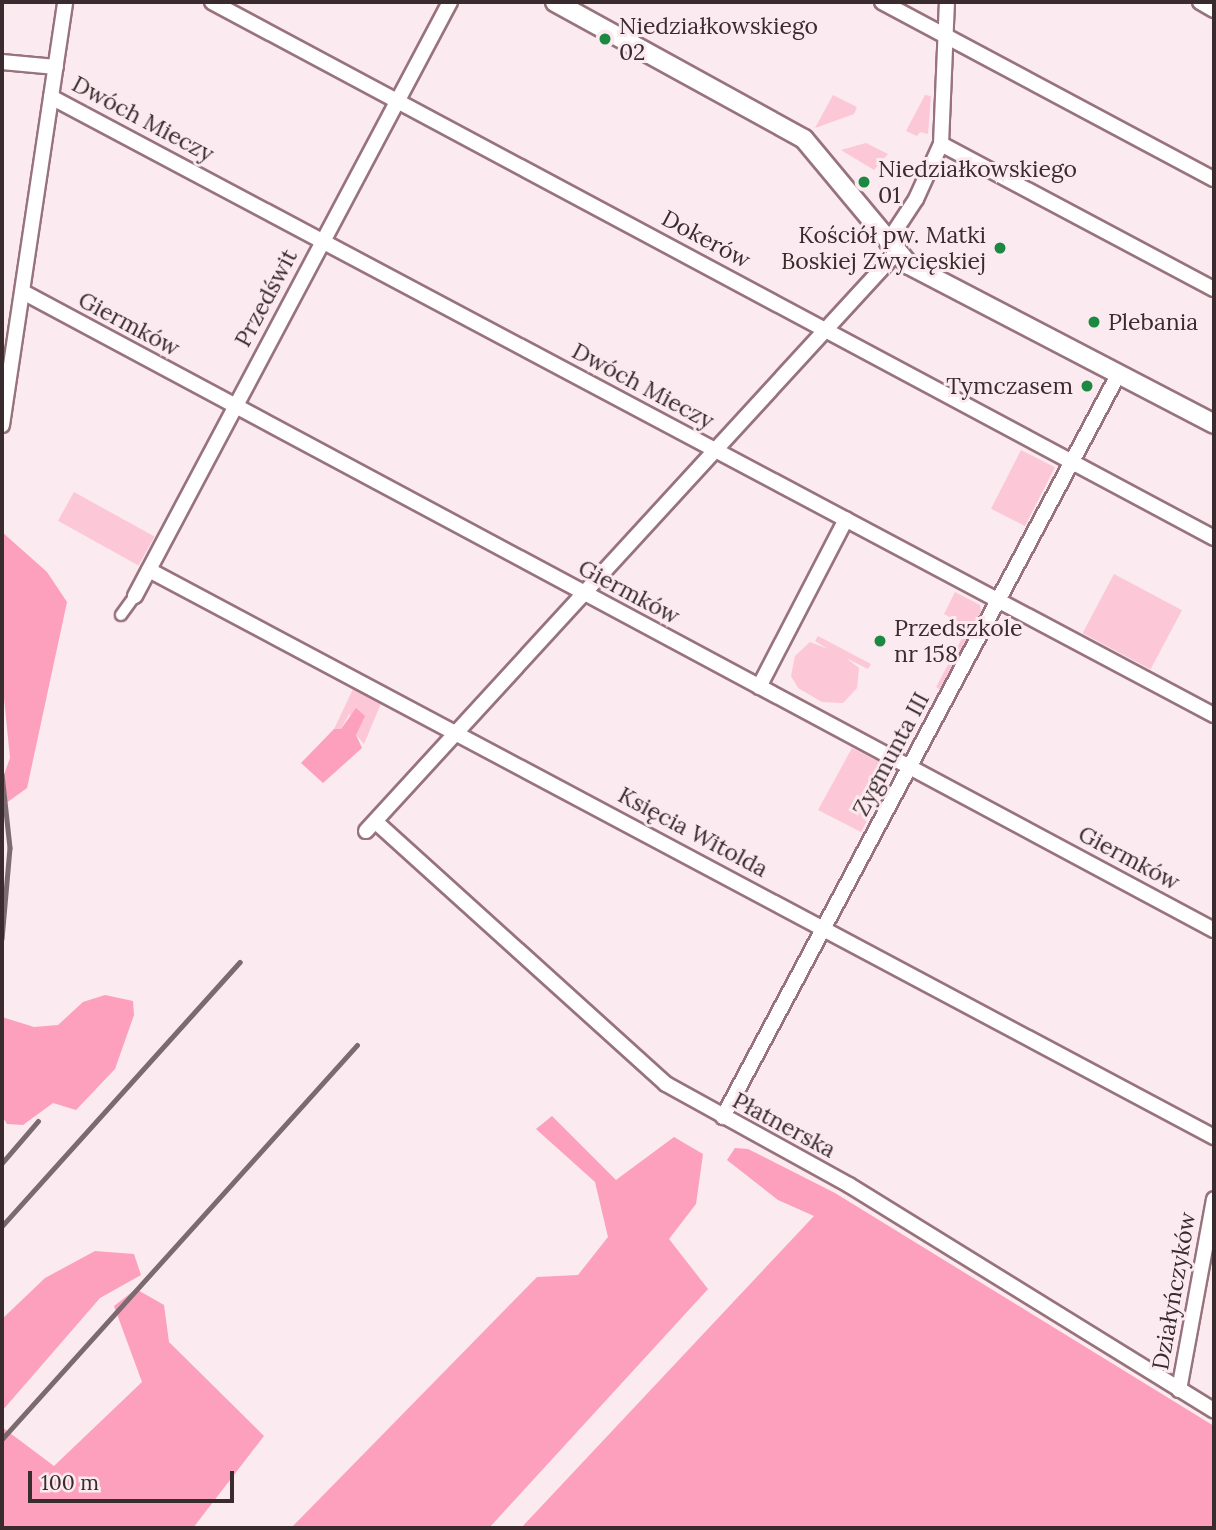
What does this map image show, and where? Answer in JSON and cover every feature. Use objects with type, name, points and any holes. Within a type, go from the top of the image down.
[{"type":"street","points":[[2,425],[65,2]]},
{"type":"street","name":"Dokerów","points":[[212,2],[1214,538]]},
{"type":"street","name":"Przedświt","points":[[121,615],[135,596],[450,2]]},
{"type":"street","points":[[555,2],[804,139],[891,248],[909,265],[1214,424]]},
{"type":"street","points":[[882,2],[1214,179]]},
{"type":"street","points":[[459,733],[583,593],[828,330],[891,248],[941,144],[947,2]]},
{"type":"street","points":[[1200,2],[1214,10]]},
{"type":"street","points":[[2,62],[56,67]]},
{"type":"street","name":"Dwóch Mieczy","points":[[51,97],[1214,715]]},
{"type":"street","points":[[941,144],[1214,289]]},
{"type":"street","name":"Giermków","points":[[23,292],[1214,930]]},
{"type":"street","name":"Zygmunta III","points":[[723,1117],[1118,375]]},
{"type":"street","points":[[759,687],[846,519]]},
{"type":"street","name":"Księcia Witolda","points":[[149,569],[1214,1137]]},
{"type":"street","name":"Płatnerska","points":[[459,733],[371,826],[666,1084],[849,1185],[1214,1410]]},
{"type":"street","name":"Działyńczyków","points":[[1179,1390],[1214,1199]]},
{"type":"shaded area","points":[[833,95],[857,107],[854,114],[815,128]]},
{"type":"shaded area","points":[[925,95],[931,96],[928,134],[920,132],[917,136],[906,131]]},
{"type":"shaded area","points":[[866,143],[888,154],[874,170],[841,150]]},
{"type":"shaded area","points":[[1021,450],[1055,467],[1025,526],[991,509]]},
{"type":"shaded area","points":[[74,492],[154,537],[138,565],[58,521]]},
{"type":"shaded area","points":[[2,532],[47,572],[67,602],[27,788],[2,806],[2,780],[10,758],[2,678]]},
{"type":"shaded area","points":[[1114,574],[1182,610],[1151,669],[1083,633]]},
{"type":"shaded area","points":[[955,592],[980,605],[981,611],[942,691],[936,687],[968,627],[944,614]]},
{"type":"shaded area","points":[[818,636],[871,664],[868,669],[846,658],[859,668],[857,688],[843,703],[822,702],[798,688],[791,676],[795,656],[810,642],[828,649],[815,641]]},
{"type":"shaded area","points":[[354,687],[382,701],[364,744],[356,735],[361,723],[349,714],[341,729],[334,729]]},
{"type":"shaded area","points":[[356,708],[365,716],[356,735],[362,748],[323,783],[301,763],[334,729],[341,729]]},
{"type":"shaded area","points":[[852,748],[889,767],[891,774],[861,832],[818,810]]},
{"type":"shaded area","points":[[105,995],[133,1001],[134,1015],[115,1069],[76,1110],[53,1103],[23,1125],[7,1124],[2,1116],[2,1017],[34,1027],[58,1025],[83,1002]]},
{"type":"shaded area","points":[[552,1116],[616,1180],[674,1137],[703,1154],[696,1204],[669,1239],[708,1289],[489,1528],[291,1528],[537,1277],[578,1275],[608,1237],[595,1182],[536,1129]]},
{"type":"shaded area","points":[[735,1148],[748,1149],[835,1193],[1214,1426],[1214,1528],[521,1528],[814,1216],[778,1200],[727,1160]]},
{"type":"shaded area","points":[[95,1251],[134,1254],[141,1275],[100,1298],[2,1411],[2,1319],[45,1278]]},
{"type":"shaded area","points":[[136,1289],[164,1305],[169,1342],[264,1436],[193,1528],[2,1528],[2,1427],[54,1466],[142,1382],[114,1306]]},
{"type":"railway","points":[[2,774],[10,848],[2,939]]},
{"type":"railway","points":[[2,1226],[240,962]]},
{"type":"railway","points":[[2,1439],[357,1045]]},
{"type":"railway","points":[[2,1163],[38,1121]]},
{"type":"place","name":"Niedziałkowskiego 02","points":[[605,39]]},
{"type":"place","name":"Niedziałkowskiego 01","points":[[864,182]]},
{"type":"place","name":"Kościół pw. Matki Boskiej Zwycięskiej","points":[[1000,248]]},
{"type":"place","name":"Plebania","points":[[1094,322]]},
{"type":"place","name":"Tymczasem","points":[[1087,386]]},
{"type":"place","name":"Przedszkole nr 158","points":[[880,641]]}]
